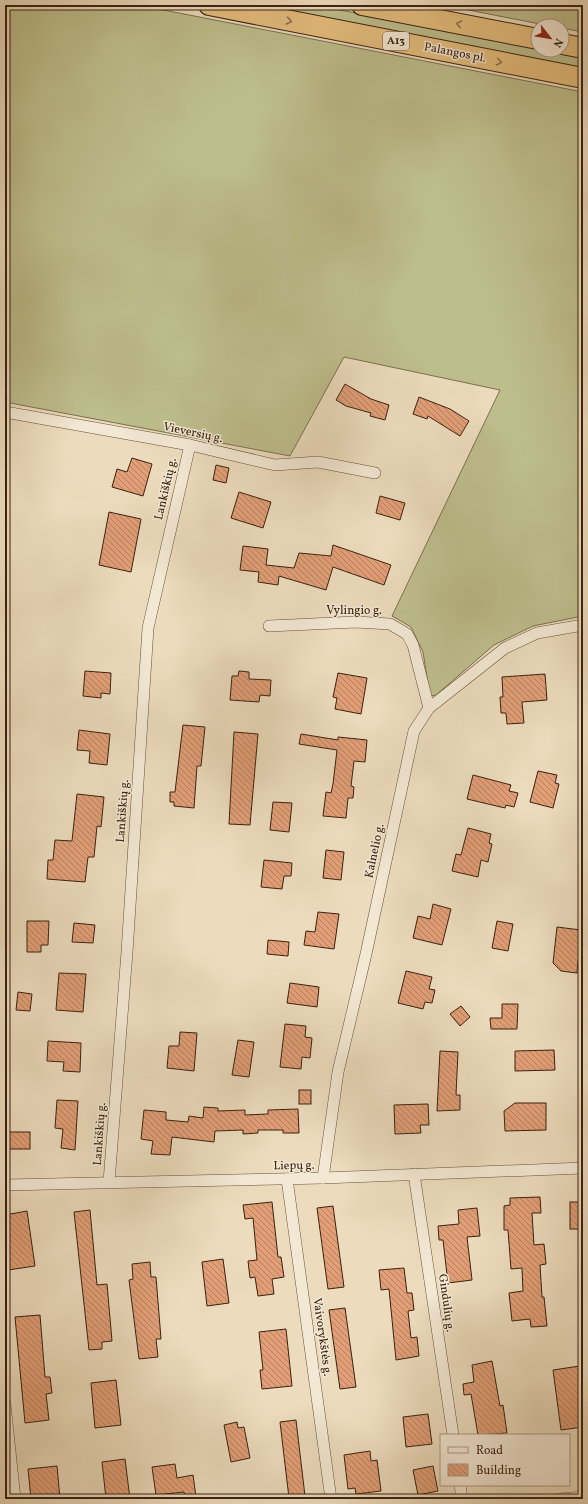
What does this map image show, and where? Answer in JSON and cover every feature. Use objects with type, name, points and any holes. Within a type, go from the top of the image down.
[{"type":"highway","name":"Palangos pl.","points":[[209,5],[583,78]]},
{"type":"highway","name":"A13","points":[[362,5],[530,38]]},
{"type":"highway","points":[[570,46],[583,48]]},
{"type":"street","name":"Vieversių g.","points":[[5,412],[190,445],[275,465],[318,462],[376,473]]},
{"type":"street","name":"Lankiškių g.","points":[[110,1182],[127,952],[148,628],[190,445]]},
{"type":"street","name":"Vylingio g.","points":[[270,626],[356,622],[390,624],[406,634],[413,645],[429,708]]},
{"type":"street","name":"Kalnelio g.","points":[[323,1178],[338,1072],[366,954],[414,731],[429,708],[505,648],[536,633],[583,625]]},
{"type":"street","name":"Liepų g.","points":[[5,1185],[323,1178],[583,1168]]},
{"type":"street","name":"Gindulių g.","points":[[414,1174],[453,1434]]},
{"type":"street","name":"Vaivorykštės g.","points":[[287,1179],[331,1499]]},
{"type":"street","points":[[5,1404],[15,1499]]},
{"type":"street","points":[[460,1486],[462,1499]]},
{"type":"street","points":[[560,1499],[583,1497]]},
{"type":"green space","points":[[5,5],[138,5],[583,92],[583,616],[533,626],[494,645],[436,695],[430,696],[423,652],[411,627],[392,616],[500,390],[344,357],[290,456],[5,402]]},
{"type":"green space","points":[[258,5],[314,5],[530,46],[530,58]]},
{"type":"green space","points":[[443,5],[583,5],[583,32],[570,30],[570,18],[530,18],[530,22]]},
{"type":"green space","points":[[570,54],[583,57],[583,68],[531,58],[570,58]]},
{"type":"building","points":[[345,384],[371,399],[389,405],[385,420],[370,416],[371,413],[346,406],[336,400]]},
{"type":"building","points":[[419,397],[450,409],[469,421],[460,436],[428,416],[427,419],[413,414]]},
{"type":"building","points":[[132,458],[152,464],[143,496],[112,487],[117,469],[127,472]]},
{"type":"building","points":[[216,465],[229,468],[226,483],[213,480]]},
{"type":"building","points":[[239,492],[271,502],[263,528],[231,518]]},
{"type":"building","points":[[380,496],[405,503],[400,520],[376,513]]},
{"type":"building","points":[[109,512],[141,519],[131,572],[99,565]]},
{"type":"building","points":[[333,545],[391,565],[384,585],[333,567],[326,590],[279,576],[278,585],[258,582],[259,572],[240,570],[243,546],[268,549],[266,565],[294,568],[299,553],[331,556]]},
{"type":"building","points":[[85,671],[111,673],[110,694],[101,693],[101,698],[83,696]]},
{"type":"building","points":[[239,671],[249,672],[249,679],[271,680],[270,696],[260,695],[259,702],[230,700],[232,676],[238,676]]},
{"type":"building","points":[[338,673],[367,678],[361,714],[335,709],[337,698],[333,697]]},
{"type":"building","points":[[545,674],[547,700],[522,702],[524,723],[507,724],[506,713],[501,713],[500,697],[503,697],[502,677]]},
{"type":"building","points":[[183,725],[205,727],[201,766],[197,766],[194,808],[174,806],[174,802],[170,802],[170,792],[175,792]]},
{"type":"building","points":[[79,730],[110,734],[107,765],[89,763],[90,751],[77,750]]},
{"type":"building","points":[[234,732],[258,734],[250,825],[229,824]]},
{"type":"building","points":[[301,734],[338,740],[338,737],[367,740],[365,762],[354,761],[351,786],[354,787],[353,798],[348,798],[346,818],[323,816],[326,792],[331,793],[333,784],[337,750],[299,744]]},
{"type":"building","points":[[538,771],[557,775],[555,783],[559,784],[553,808],[530,802]]},
{"type":"building","points":[[473,775],[511,785],[509,791],[518,793],[514,807],[506,805],[505,808],[467,799]]},
{"type":"building","points":[[77,794],[104,797],[101,827],[97,826],[94,857],[88,857],[85,882],[47,879],[48,860],[53,860],[55,840],[72,841]]},
{"type":"building","points":[[273,802],[292,803],[289,832],[270,830]]},
{"type":"building","points":[[468,828],[491,834],[489,843],[492,844],[488,862],[481,860],[478,877],[452,871],[456,854],[461,855]]},
{"type":"building","points":[[326,850],[344,852],[341,880],[323,878]]},
{"type":"building","points":[[264,860],[292,863],[291,876],[284,876],[282,889],[261,887]]},
{"type":"building","points":[[433,904],[451,909],[442,945],[413,938],[418,916],[430,919]]},
{"type":"building","points":[[318,912],[339,914],[334,949],[304,945],[306,931],[315,932]]},
{"type":"building","points":[[27,921],[49,921],[48,945],[41,945],[41,952],[27,952]]},
{"type":"building","points":[[497,921],[513,924],[508,951],[492,948]]},
{"type":"building","points":[[74,923],[95,925],[93,943],[72,942]]},
{"type":"building","points":[[557,927],[581,930],[580,941],[583,941],[583,945],[581,961],[578,961],[577,973],[561,971],[553,963]]},
{"type":"building","points":[[268,940],[289,942],[288,956],[267,954]]},
{"type":"building","points":[[406,971],[432,977],[429,989],[435,990],[432,1003],[425,1002],[423,1009],[398,1003]]},
{"type":"building","points":[[59,973],[86,974],[83,1012],[56,1010]]},
{"type":"building","points":[[290,983],[319,987],[317,1007],[287,1003]]},
{"type":"building","points":[[18,992],[32,994],[30,1011],[16,1010]]},
{"type":"building","points":[[502,1004],[518,1004],[517,1029],[491,1029],[490,1018],[502,1018]]},
{"type":"building","points":[[461,1006],[470,1017],[460,1026],[450,1014]]},
{"type":"building","points":[[285,1024],[306,1026],[305,1037],[312,1038],[310,1058],[302,1057],[301,1069],[280,1067]]},
{"type":"building","points":[[180,1032],[197,1033],[194,1071],[167,1068],[169,1046],[179,1046]]},
{"type":"building","points":[[238,1040],[254,1042],[249,1077],[232,1075]]},
{"type":"building","points":[[48,1041],[81,1043],[80,1072],[63,1071],[64,1062],[47,1061]]},
{"type":"building","points":[[554,1050],[555,1070],[515,1071],[515,1051]]},
{"type":"building","points":[[440,1051],[458,1052],[456,1095],[460,1095],[460,1110],[437,1111]]},
{"type":"building","points":[[299,1090],[311,1090],[311,1104],[299,1104]]},
{"type":"building","points":[[57,1100],[78,1101],[75,1150],[61,1148],[63,1129],[55,1128]]},
{"type":"building","points":[[515,1103],[546,1103],[546,1130],[505,1131],[504,1111]]},
{"type":"building","points":[[428,1104],[429,1125],[420,1125],[421,1133],[395,1134],[394,1105]]},
{"type":"building","points":[[204,1107],[218,1108],[218,1111],[245,1110],[245,1115],[268,1114],[268,1110],[298,1109],[299,1133],[283,1133],[283,1130],[258,1130],[258,1133],[243,1134],[243,1130],[215,1131],[214,1142],[172,1137],[170,1155],[151,1154],[153,1141],[141,1139],[144,1110],[166,1112],[166,1120],[188,1122],[189,1116],[203,1118]]},
{"type":"building","points":[[5,1132],[30,1132],[30,1149],[5,1149]]},
{"type":"building","points":[[540,1197],[541,1213],[532,1213],[534,1245],[544,1244],[546,1264],[540,1265],[542,1297],[544,1297],[547,1326],[531,1327],[530,1319],[512,1321],[509,1293],[523,1291],[522,1268],[511,1269],[508,1230],[504,1230],[504,1206],[510,1205],[510,1198]]},
{"type":"building","points":[[272,1202],[278,1257],[281,1257],[284,1277],[272,1279],[274,1294],[258,1296],[255,1277],[250,1278],[248,1261],[257,1260],[253,1218],[245,1219],[243,1205]]},
{"type":"building","points":[[570,1202],[583,1202],[583,1229],[570,1229]]},
{"type":"building","points":[[333,1206],[344,1287],[328,1289],[317,1208]]},
{"type":"building","points":[[477,1208],[480,1236],[467,1237],[472,1280],[448,1283],[443,1240],[439,1240],[438,1226],[459,1224],[458,1210]]},
{"type":"building","points":[[90,1210],[97,1285],[107,1284],[112,1341],[102,1342],[102,1349],[89,1350],[74,1212]]},
{"type":"building","points":[[27,1211],[35,1266],[8,1270],[7,1266],[5,1267],[5,1215]]},
{"type":"building","points":[[223,1259],[229,1303],[207,1306],[202,1262]]},
{"type":"building","points":[[150,1262],[151,1277],[156,1277],[161,1339],[156,1339],[158,1357],[139,1359],[129,1280],[133,1279],[132,1264]]},
{"type":"building","points":[[404,1268],[407,1293],[412,1293],[414,1310],[408,1311],[411,1338],[417,1337],[419,1356],[396,1360],[389,1289],[381,1290],[379,1270]]},
{"type":"building","points":[[345,1308],[356,1387],[340,1389],[329,1310]]},
{"type":"building","points":[[40,1315],[45,1377],[50,1377],[52,1393],[46,1394],[49,1420],[25,1423],[15,1317]]},
{"type":"building","points":[[286,1329],[292,1386],[262,1389],[260,1370],[263,1370],[259,1332]]},
{"type":"building","points":[[492,1361],[500,1406],[503,1405],[507,1433],[478,1434],[471,1394],[464,1395],[463,1384],[474,1382],[472,1365]]},
{"type":"building","points":[[580,1366],[583,1387],[583,1427],[561,1430],[553,1370]]},
{"type":"building","points":[[116,1380],[121,1425],[95,1428],[91,1383]]},
{"type":"building","points":[[428,1414],[432,1444],[406,1447],[403,1417]]},
{"type":"building","points":[[296,1420],[305,1496],[289,1498],[280,1422]]},
{"type":"building","points":[[237,1422],[238,1428],[244,1427],[250,1458],[231,1462],[224,1425]]},
{"type":"building","points":[[370,1451],[371,1461],[377,1460],[381,1491],[356,1494],[355,1488],[348,1489],[344,1455]]},
{"type":"building","points":[[125,1459],[130,1499],[106,1499],[102,1462]]},
{"type":"building","points":[[175,1464],[177,1478],[193,1475],[196,1497],[185,1498],[184,1492],[156,1495],[152,1467]]},
{"type":"building","points":[[57,1466],[60,1499],[31,1499],[28,1469]]},
{"type":"building","points":[[433,1466],[438,1491],[418,1495],[413,1470]]}]
